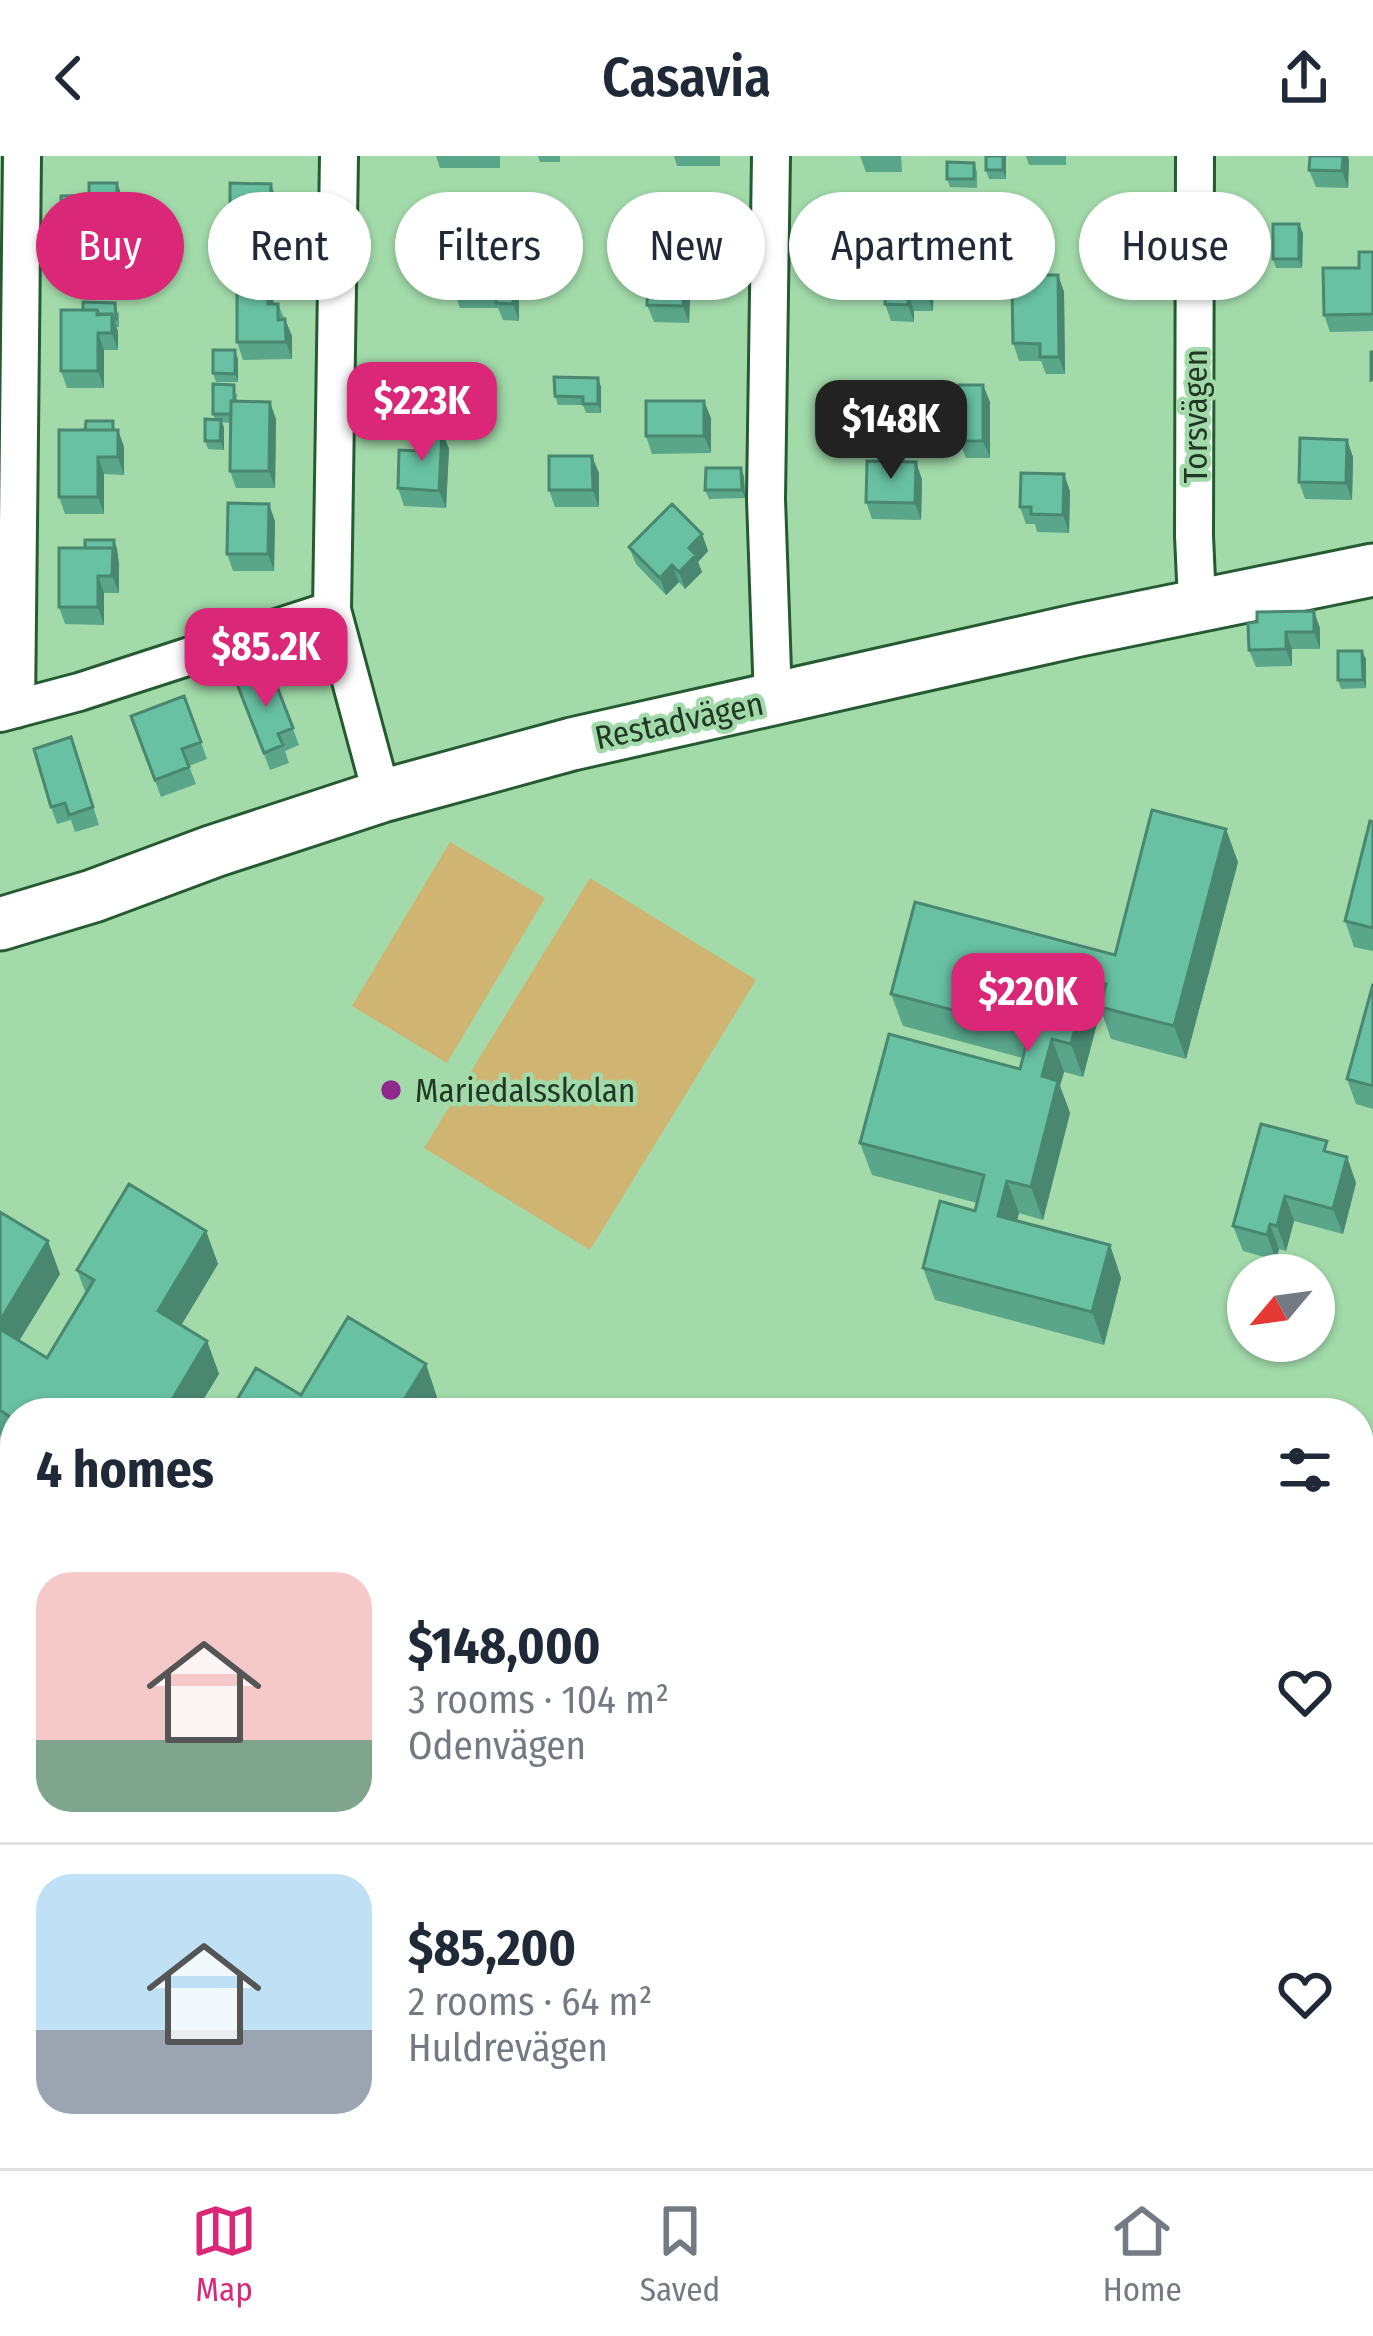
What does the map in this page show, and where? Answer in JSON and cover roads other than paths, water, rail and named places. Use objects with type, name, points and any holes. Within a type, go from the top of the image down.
[{"type":"street","points":[[22,156],[8,711],[332,610]]},
{"type":"street","points":[[340,156],[332,610],[382,796]]},
{"type":"street","points":[[771,156],[766,499],[773,700]]},
{"type":"street","name":"Torsvägen","points":[[1195,156],[1195,536],[1200,604]]},
{"type":"street","name":"Restadvägen","points":[[0,925],[382,796],[572,744],[1373,570]]},
{"type":"place","name":"Mariedalsskolan","points":[[391,1090]]}]
